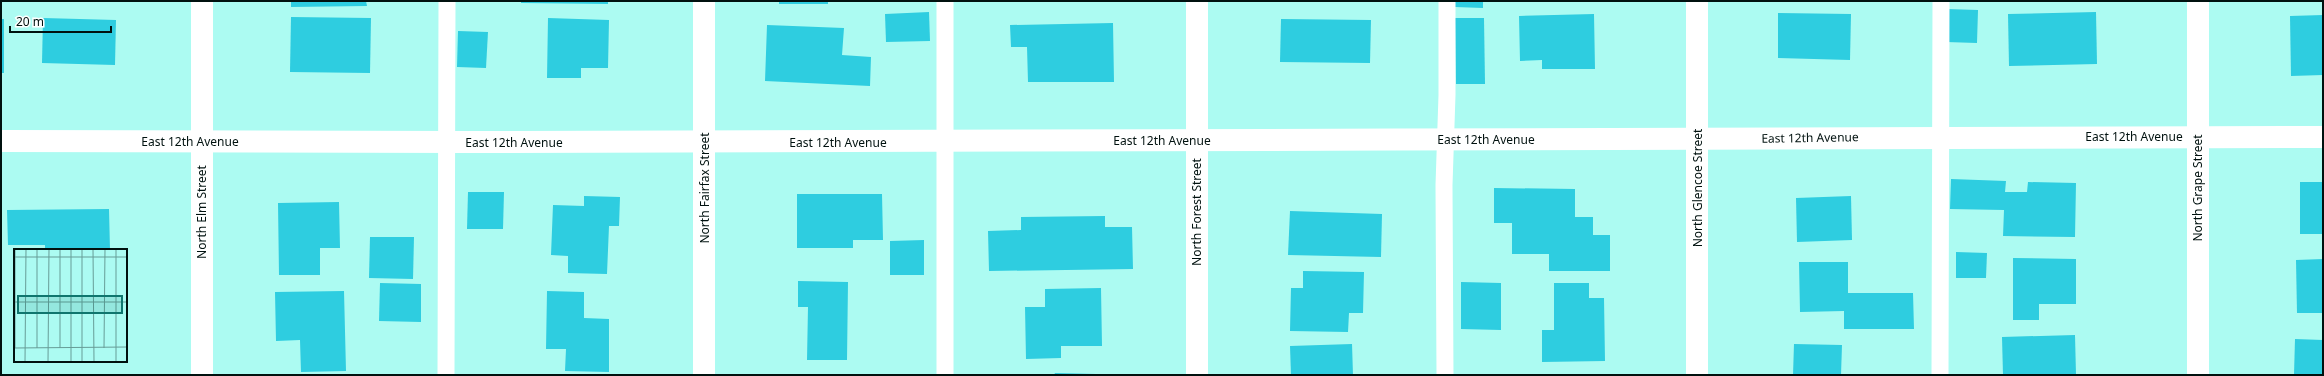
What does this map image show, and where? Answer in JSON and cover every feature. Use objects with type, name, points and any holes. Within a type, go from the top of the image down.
[{"type":"street","name":"North Elm Street","points":[[202,1],[202,375]]},
{"type":"street","name":"North Fairfax Street","points":[[704,1],[704,375]]},
{"type":"street","name":"North Forest Street","points":[[1197,1],[1197,375]]},
{"type":"street","name":"North Glencoe Street","points":[[1697,1],[1698,375]]},
{"type":"street","name":"North Grape Street","points":[[2198,1],[2198,375]]},
{"type":"street","name":"East 12th Avenue","points":[[1,141],[705,143],[1698,140],[1940,136],[2323,137]]},
{"type":"lane","points":[[446,375],[447,1]]},
{"type":"lane","points":[[945,375],[946,1]]},
{"type":"lane","points":[[1445,375],[1447,1]]},
{"type":"lane","points":[[1940,375],[1941,1]]},
{"type":"building","points":[[291,1],[366,1],[367,6],[291,7]]},
{"type":"building","points":[[521,1],[608,1],[608,4],[521,3]]},
{"type":"building","points":[[779,1],[828,1],[828,4],[779,4]]},
{"type":"building","points":[[1455,1],[1483,1],[1483,8],[1455,7]]},
{"type":"building","points":[[1947,9],[1978,10],[1977,43],[1946,42]]},
{"type":"building","points":[[929,12],[930,41],[886,42],[885,14]]},
{"type":"building","points":[[2096,12],[2097,64],[2009,66],[2008,14]]},
{"type":"building","points":[[1778,13],[1851,14],[1850,60],[1778,58]]},
{"type":"building","points":[[1594,14],[1595,69],[1542,69],[1542,60],[1520,61],[1519,16]]},
{"type":"building","points":[[2323,15],[2323,75],[2291,76],[2290,16]]},
{"type":"building","points":[[291,17],[371,18],[370,73],[290,72]]},
{"type":"building","points":[[43,18],[116,20],[115,65],[42,63]]},
{"type":"building","points":[[548,18],[609,20],[608,68],[581,68],[581,78],[547,78]]},
{"type":"building","points":[[1455,18],[1484,18],[1485,84],[1456,84]]},
{"type":"building","points":[[1,19],[4,19],[4,73],[1,73]]},
{"type":"building","points":[[1281,19],[1371,20],[1370,63],[1280,62]]},
{"type":"building","points":[[1113,23],[1114,82],[1028,82],[1027,47],[1011,47],[1010,25]]},
{"type":"building","points":[[767,25],[844,28],[842,55],[871,57],[870,86],[765,81]]},
{"type":"building","points":[[458,31],[488,32],[486,68],[457,67]]},
{"type":"building","points":[[1951,179],[2006,181],[2005,192],[2027,192],[2028,182],[2076,183],[2075,237],[2003,236],[2004,210],[1950,209]]},
{"type":"building","points":[[2300,182],[2323,182],[2323,234],[2300,234]]},
{"type":"building","points":[[1494,188],[1575,189],[1575,217],[1593,217],[1593,235],[1610,235],[1610,271],[1549,271],[1549,254],[1512,254],[1512,223],[1494,223]]},
{"type":"building","points":[[468,192],[504,192],[503,229],[467,229]]},
{"type":"building","points":[[797,194],[882,194],[883,240],[853,240],[853,248],[797,248]]},
{"type":"building","points":[[584,196],[620,197],[619,226],[609,226],[607,274],[568,273],[568,256],[551,255],[553,205],[584,206]]},
{"type":"building","points":[[1851,196],[1852,240],[1797,242],[1796,198]]},
{"type":"building","points":[[339,202],[340,248],[320,248],[320,275],[279,275],[278,203]]},
{"type":"building","points":[[109,209],[110,249],[45,249],[45,245],[8,245],[7,210]]},
{"type":"building","points":[[1290,211],[1382,214],[1381,257],[1288,255]]},
{"type":"building","points":[[1105,216],[1105,227],[1132,227],[1133,269],[989,271],[988,231],[1021,230],[1021,217]]},
{"type":"building","points":[[370,237],[414,237],[413,279],[369,278]]},
{"type":"building","points":[[924,240],[924,275],[890,275],[890,241]]},
{"type":"building","points":[[1956,252],[1987,253],[1986,278],[1956,278]]},
{"type":"building","points":[[2013,258],[2076,259],[2076,304],[2039,304],[2039,320],[2013,320]]},
{"type":"building","points":[[2323,259],[2323,313],[2297,313],[2296,260]]},
{"type":"building","points":[[1799,262],[1848,262],[1848,293],[1913,293],[1914,329],[1844,329],[1844,311],[1800,312]]},
{"type":"building","points":[[1303,271],[1364,272],[1363,313],[1349,313],[1348,332],[1290,331],[1291,288],[1303,288]]},
{"type":"building","points":[[798,281],[848,282],[847,360],[807,360],[808,307],[798,307]]},
{"type":"building","points":[[1461,282],[1501,283],[1501,330],[1461,329]]},
{"type":"building","points":[[380,283],[421,284],[421,322],[379,321]]},
{"type":"building","points":[[1554,283],[1589,283],[1589,298],[1604,298],[1605,361],[1542,362],[1542,330],[1554,330]]},
{"type":"building","points":[[1101,288],[1102,346],[1061,346],[1061,358],[1026,359],[1025,307],[1045,307],[1045,289]]},
{"type":"building","points":[[344,291],[346,371],[301,372],[300,340],[276,341],[275,292]]},
{"type":"building","points":[[547,291],[584,292],[584,318],[609,319],[609,372],[565,371],[566,349],[546,349]]},
{"type":"building","points":[[2075,335],[2076,375],[2003,375],[2002,337]]},
{"type":"building","points":[[2295,339],[2323,340],[2323,375],[2294,375]]},
{"type":"building","points":[[1352,344],[1353,375],[1291,375],[1290,346]]},
{"type":"building","points":[[1794,344],[1842,345],[1841,375],[1793,375]]},
{"type":"building","points":[[19,362],[52,362],[52,363]]},
{"type":"building","points":[[1055,373],[1096,374],[1096,375],[1054,375]]}]
